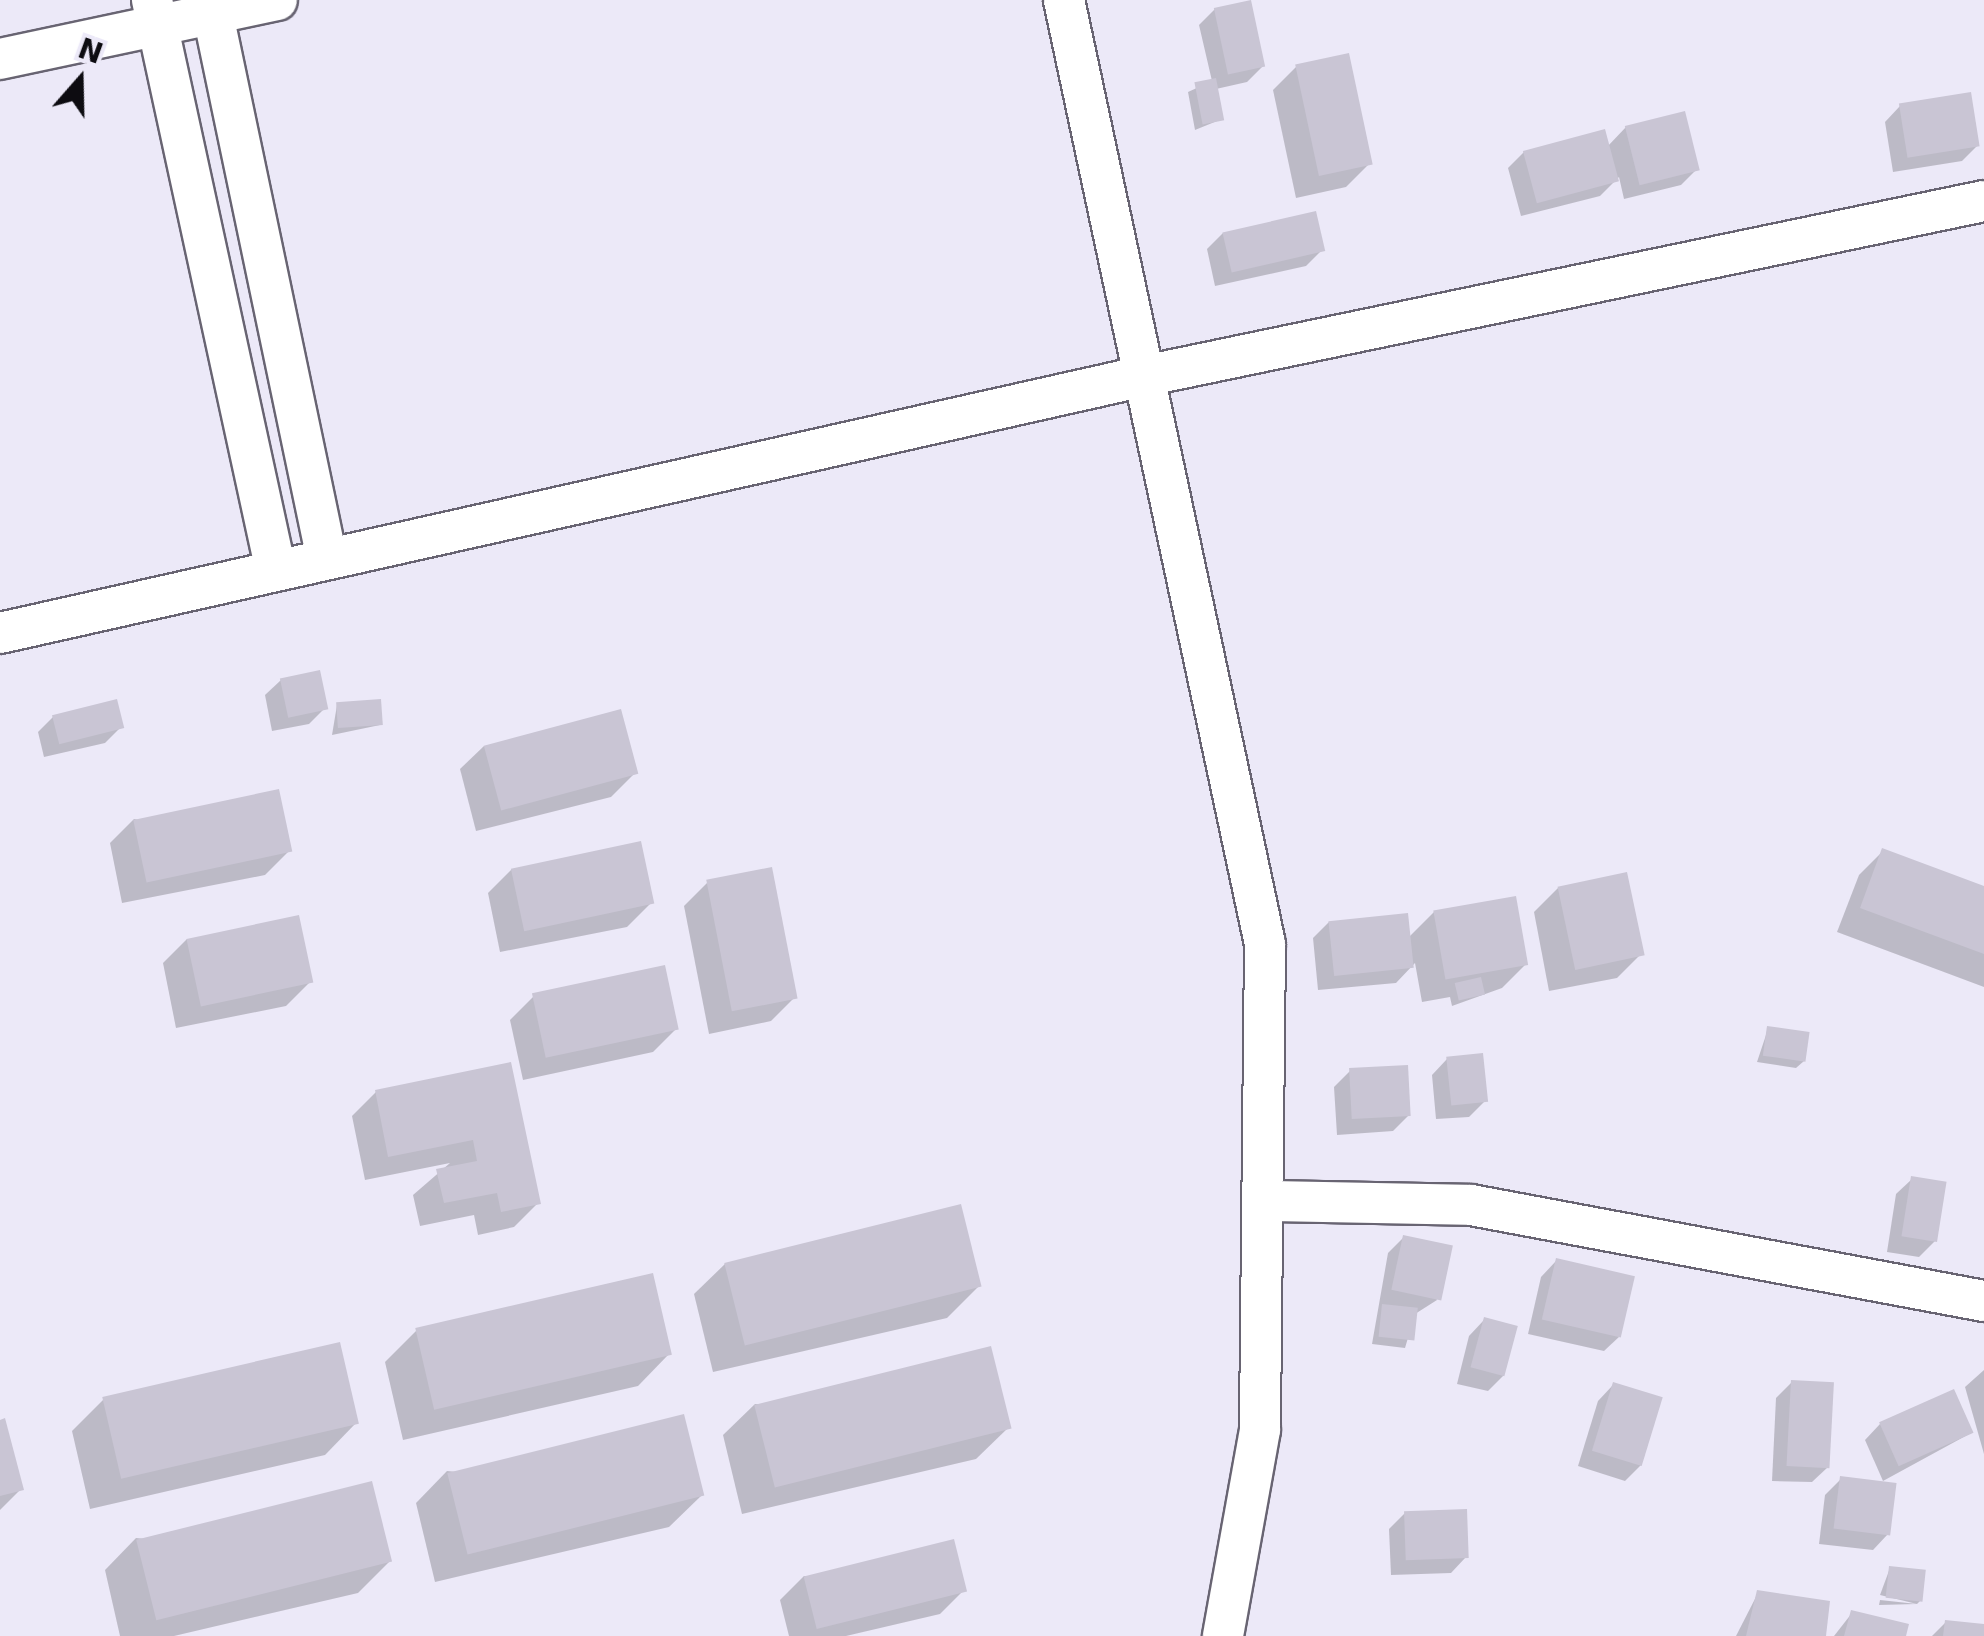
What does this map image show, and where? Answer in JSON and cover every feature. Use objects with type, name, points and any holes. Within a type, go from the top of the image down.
[{"type":"street","points":[[0,60],[155,13],[277,0]]},
{"type":"street","points":[[1064,0],[1265,944],[1266,1202],[1260,1430],[1222,1636]]},
{"type":"street","points":[[212,7],[327,559]]},
{"type":"street","points":[[155,13],[276,571]]},
{"type":"street","points":[[0,632],[1144,376],[1984,201]]},
{"type":"street","points":[[1266,1202],[1472,1205],[1984,1300]]},
{"type":"building","points":[[1251,0],[1265,67],[1228,74],[1214,8]]},
{"type":"building","points":[[1349,53],[1373,165],[1319,176],[1295,64]]},
{"type":"building","points":[[1216,78],[1224,120],[1203,124],[1194,82]]},
{"type":"building","points":[[1971,92],[1980,146],[1908,158],[1899,103]]},
{"type":"building","points":[[1685,111],[1700,170],[1640,185],[1625,126]]},
{"type":"building","points":[[1605,129],[1619,181],[1537,203],[1523,151]]},
{"type":"building","points":[[1316,211],[1325,251],[1232,273],[1222,233]]},
{"type":"building","points":[[320,670],[328,709],[288,718],[280,679]]},
{"type":"building","points":[[117,699],[124,728],[59,744],[52,715]]},
{"type":"building","points":[[381,699],[383,725],[338,728],[336,702]]},
{"type":"building","points":[[621,709],[638,774],[501,810],[484,746]]},
{"type":"building","points":[[279,789],[292,852],[147,883],[133,820]]},
{"type":"building","points":[[641,841],[654,904],[524,931],[511,869]]},
{"type":"building","points":[[1882,848],[1984,886],[1984,954],[1860,908]]},
{"type":"building","points":[[772,867],[798,999],[732,1011],[706,880]]},
{"type":"building","points":[[1627,872],[1645,955],[1575,970],[1558,887]]},
{"type":"building","points":[[1516,896],[1528,965],[1445,980],[1433,911]]},
{"type":"building","points":[[1408,913],[1414,968],[1334,976],[1328,921]]},
{"type":"building","points":[[299,915],[313,982],[201,1006],[187,939]]},
{"type":"building","points":[[665,965],[679,1030],[546,1058],[532,993]]},
{"type":"building","points":[[1481,977],[1485,995],[1459,1001],[1455,983]]},
{"type":"building","points":[[1767,1026],[1810,1032],[1805,1062],[1763,1056]]},
{"type":"building","points":[[1483,1053],[1488,1102],[1451,1106],[1446,1057]]},
{"type":"building","points":[[511,1062],[541,1204],[501,1212],[497,1193],[444,1203],[436,1169],[477,1161],[473,1140],[388,1157],[375,1090]]},
{"type":"building","points":[[1408,1065],[1411,1116],[1352,1119],[1349,1068]]},
{"type":"building","points":[[1911,1176],[1947,1182],[1937,1242],[1901,1236]]},
{"type":"building","points":[[961,1204],[982,1286],[745,1346],[724,1263]]},
{"type":"building","points":[[1403,1235],[1453,1246],[1441,1300],[1391,1290]]},
{"type":"building","points":[[1556,1258],[1635,1276],[1621,1338],[1542,1319]]},
{"type":"building","points":[[653,1273],[672,1355],[434,1410],[415,1328]]},
{"type":"building","points":[[1382,1304],[1418,1308],[1414,1341],[1379,1337]]},
{"type":"building","points":[[1484,1317],[1518,1326],[1504,1376],[1471,1367]]},
{"type":"building","points":[[340,1342],[359,1424],[121,1479],[102,1397]]},
{"type":"building","points":[[991,1346],[1012,1428],[775,1488],[754,1405]]},
{"type":"building","points":[[1791,1380],[1834,1382],[1829,1468],[1786,1466]]},
{"type":"building","points":[[1613,1382],[1663,1397],[1642,1466],[1592,1451]]},
{"type":"building","points":[[1954,1389],[1974,1433],[1899,1466],[1879,1422]]},
{"type":"building","points":[[684,1414],[704,1496],[468,1555],[447,1473]]},
{"type":"building","points":[[5,1418],[24,1490],[0,1496],[0,1420]]},
{"type":"building","points":[[1840,1476],[1897,1483],[1890,1536],[1834,1529]]},
{"type":"building","points":[[372,1481],[392,1562],[156,1620],[136,1540]]},
{"type":"building","points":[[1467,1509],[1469,1558],[1406,1560],[1404,1511]]},
{"type":"building","points":[[954,1539],[967,1591],[817,1629],[804,1576]]},
{"type":"building","points":[[1889,1566],[1926,1570],[1922,1602],[1886,1598]]},
{"type":"building","points":[[1757,1590],[1830,1601],[1826,1636],[1746,1636]]},
{"type":"building","points":[[1851,1610],[1909,1624],[1906,1636],[1844,1636]]},
{"type":"building","points":[[1945,1620],[1984,1624],[1984,1636],[1943,1636]]}]
